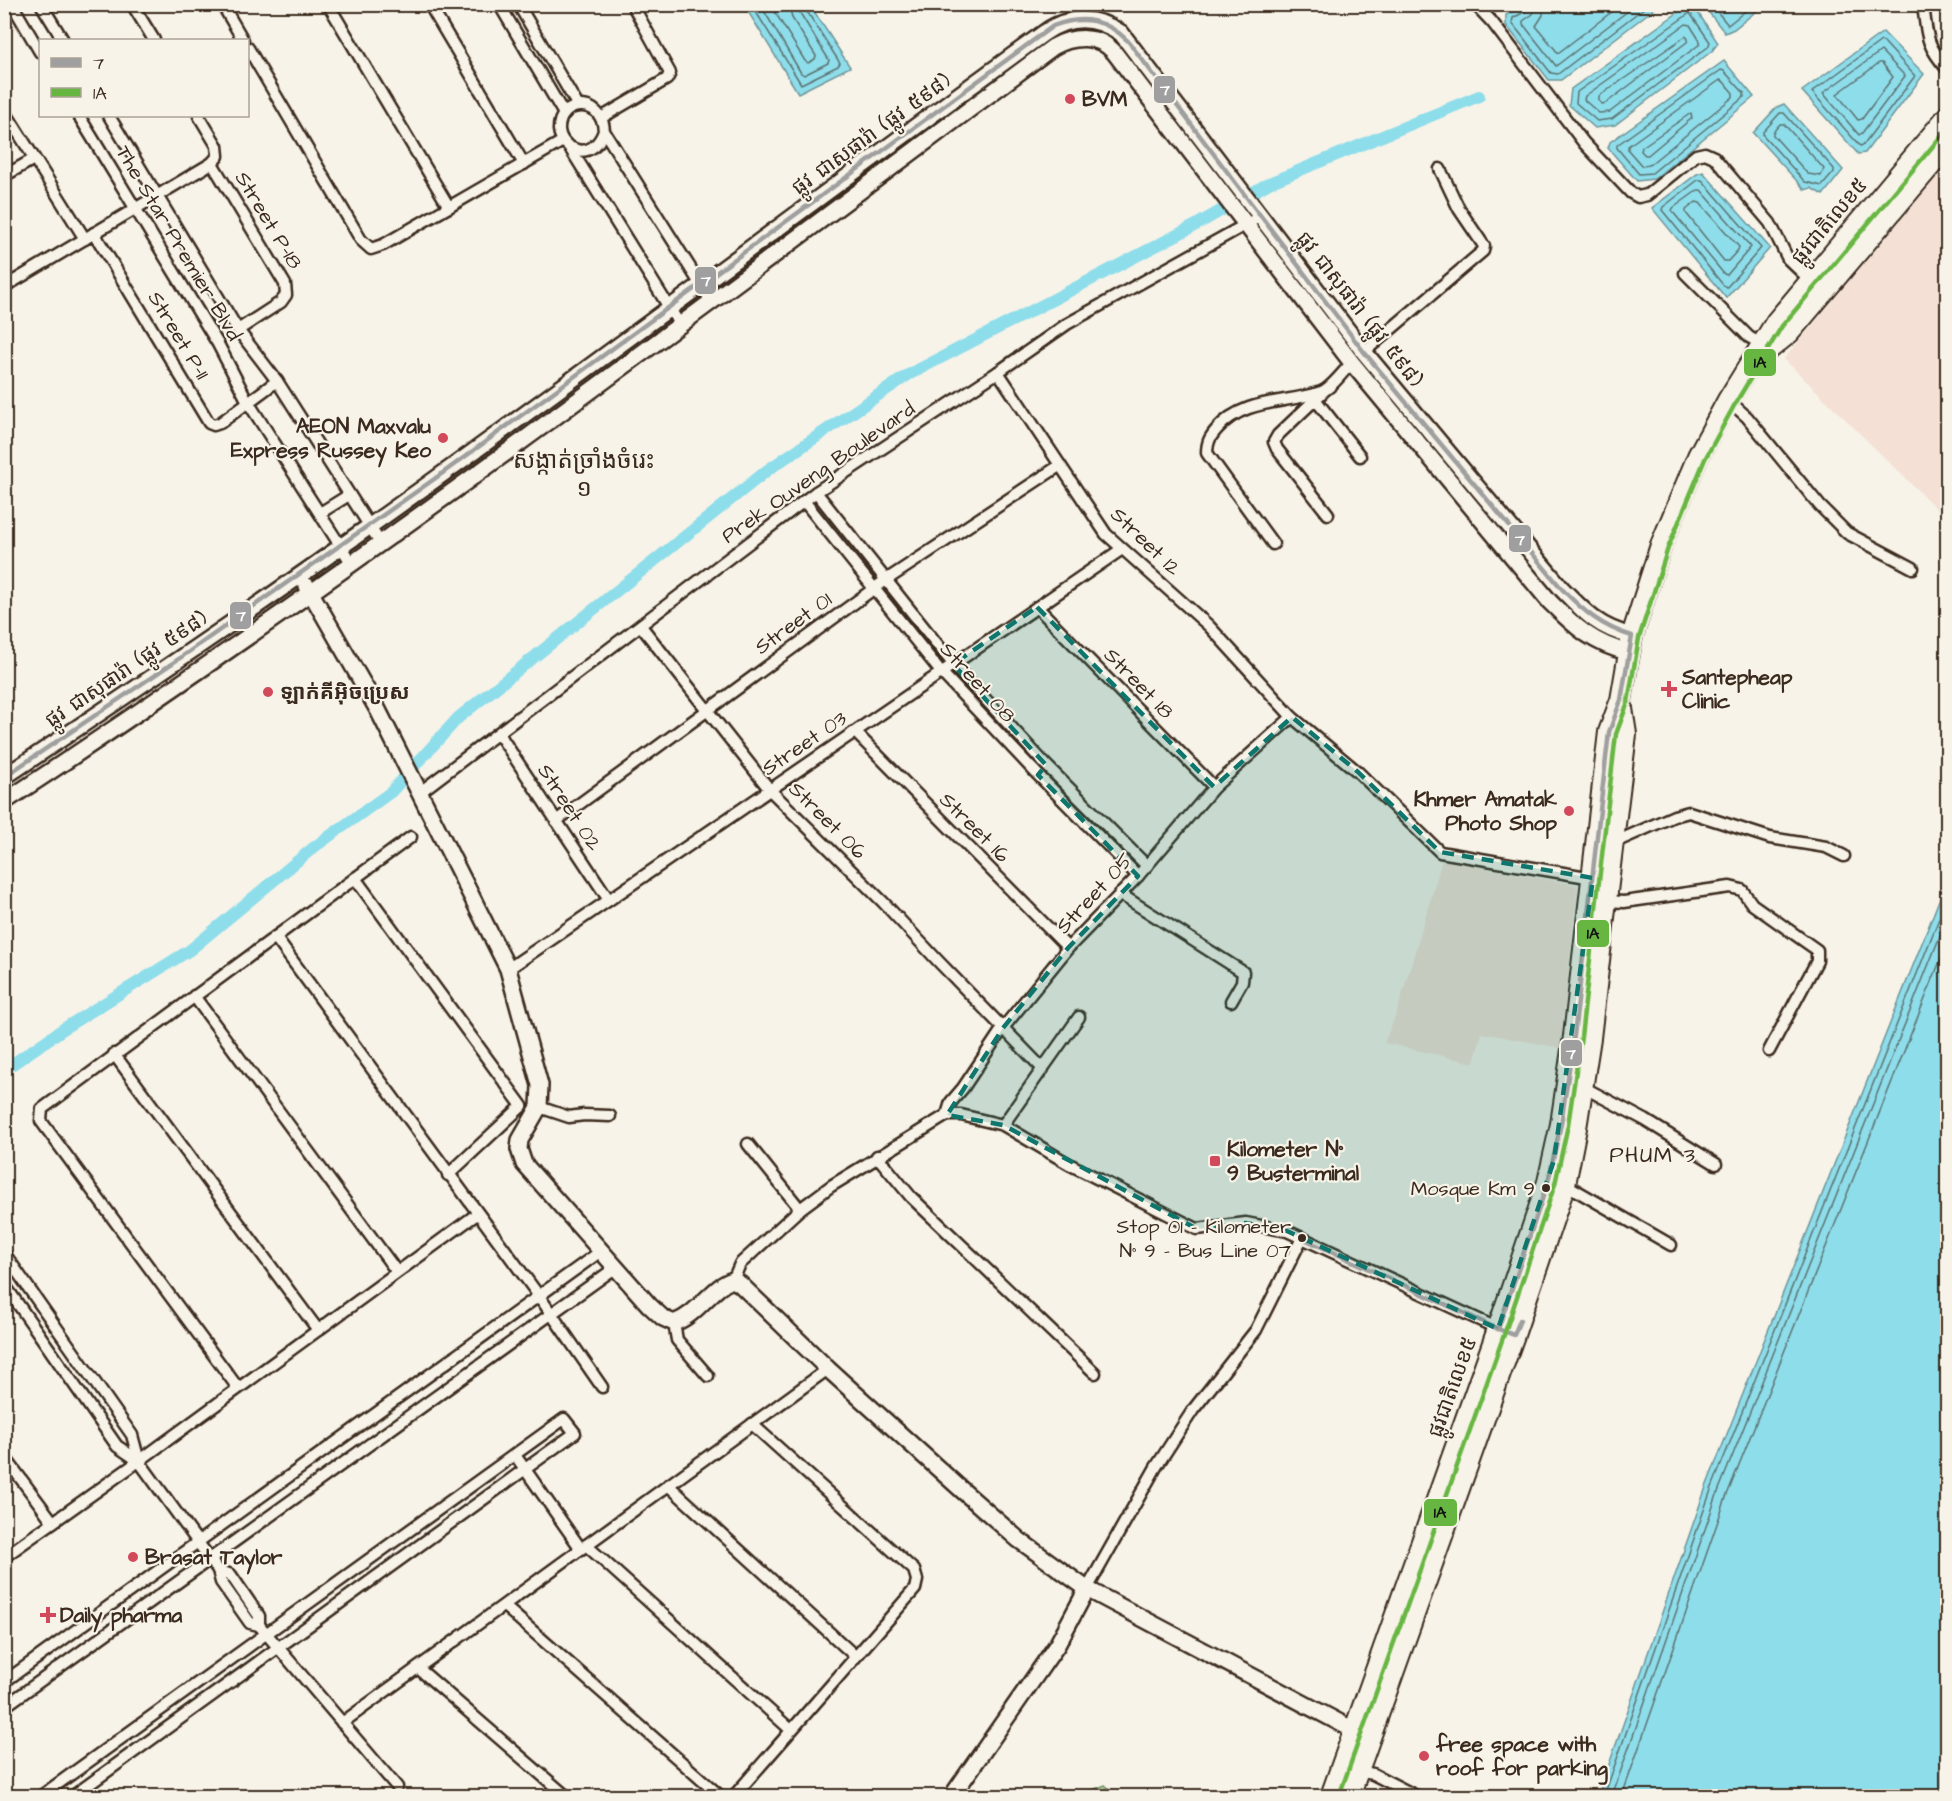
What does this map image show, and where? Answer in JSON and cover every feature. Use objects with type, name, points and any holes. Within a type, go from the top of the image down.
[{"type":"highway","name":"ផ្លូវជាតិលេខ៥","points":[[1331,1797],[1362,1734],[1506,1332],[1565,1184],[1574,1036],[1609,732],[1621,700],[1630,644],[1661,545],[1698,456],[1730,397],[1776,322],[1947,116]]},
{"type":"highway","name":"ផ្លូវជាតិលេខ៥","points":[[1758,353],[1789,333],[1947,145]]},
{"type":"highway","name":"ផ្លូវជាតិលេខ៥","points":[[1506,1332],[1548,1182],[1582,1087],[1626,734],[1621,700]]},
{"type":"highway","name":"ផ្លូវជាតិលេខ៥","points":[[1349,1797],[1358,1771],[1362,1734]]},
{"type":"main road","points":[[1080,38],[1081,12]]},
{"type":"main road","name":"ផ្លូវ ជាសុផារ៉ា (ផ្លូវ ៥៩៨)","points":[[4,777],[128,695],[370,527],[702,286],[1044,33],[1081,12],[1121,33],[1364,352],[1562,589],[1593,620],[1630,644]]},
{"type":"main road","name":"ផ្លូវ ជាសុផារ៉ា (ផ្លូវ ៥៩៨)","points":[[4,802],[381,544],[1053,47],[1065,41],[1080,38],[1099,41],[1109,47],[1352,363],[1550,602],[1572,624],[1599,643],[1630,644]]},
{"type":"main road","points":[[628,339],[639,354]]},
{"type":"main road","points":[[1508,551],[1521,540]]},
{"type":"main road","points":[[301,576],[378,710],[508,969],[540,1085],[539,1107],[520,1140],[519,1149],[524,1164],[615,1268],[663,1318],[674,1323],[684,1320],[699,1309],[724,1283],[733,1280],[740,1284],[828,1369],[1011,1533],[1087,1589],[1362,1734]]},
{"type":"main road","points":[[128,695],[138,712]]},
{"type":"main road","points":[[952,1797],[1057,1645],[1087,1589]]},
{"type":"street","points":[[12,4],[39,50]]},
{"type":"street","points":[[41,4],[62,39]]},
{"type":"street","points":[[132,4],[153,39]]},
{"type":"street","points":[[222,4],[242,39]]},
{"type":"street","points":[[328,4],[449,207]]},
{"type":"street","points":[[429,4],[524,164]]},
{"type":"street","points":[[499,4],[564,114]]},
{"type":"street","points":[[518,4],[578,106]]},
{"type":"street","points":[[602,118],[667,79],[669,73],[632,4]]},
{"type":"street","points":[[1475,4],[1492,22],[1584,143],[1631,193],[1638,197],[1647,195],[1696,155],[1705,153],[1714,157],[1770,223],[1788,259],[1812,281]]},
{"type":"street","points":[[1923,4],[1927,36],[1933,53],[1947,70]]},
{"type":"street","points":[[249,50],[362,240],[371,249],[383,245],[524,164],[567,144],[585,151],[592,148],[598,144],[604,131]]},
{"type":"street","points":[[680,325],[567,144],[559,128],[564,114],[578,106],[591,108],[602,118],[604,131],[711,301]]},
{"type":"street","name":"Street P-11","points":[[4,110],[34,159],[90,236],[209,423],[214,425],[220,423],[245,404]]},
{"type":"street","name":"The Star Premier Blvd","points":[[80,117],[226,360],[245,404],[352,564]]},
{"type":"street","name":"The Star Premier Blvd","points":[[109,117],[238,330],[277,381],[381,544]]},
{"type":"street","name":"Street P-18","points":[[199,117],[217,146],[218,156],[212,163],[285,284],[286,295],[281,302],[238,330]]},
{"type":"street","points":[[4,176],[34,159]]},
{"type":"street","points":[[4,287],[212,163]]},
{"type":"street","points":[[1364,352],[1483,251],[1484,246],[1459,208],[1440,169]]},
{"type":"street","name":"Prek Ouveng Boulevard","points":[[417,790],[499,734],[816,492],[1067,324],[1258,213]]},
{"type":"street","points":[[1685,273],[1749,337],[1758,353]]},
{"type":"street","points":[[1328,514],[1277,449],[1274,442],[1278,435],[1352,363]]},
{"type":"street","name":"Street 12","points":[[998,372],[1106,534],[1209,626],[1292,717],[1358,772],[1440,852],[1593,878]]},
{"type":"street","points":[[245,404],[277,381]]},
{"type":"street","points":[[1319,395],[1360,456]]},
{"type":"street","points":[[1273,544],[1207,453],[1207,444],[1210,436],[1226,418],[1246,408],[1319,395]]},
{"type":"street","points":[[1730,397],[1820,506],[1847,533],[1913,568]]},
{"type":"street","name":"Street 01","points":[[556,821],[874,588],[1059,466]]},
{"type":"street","points":[[816,492],[953,664],[1046,765],[1147,866]]},
{"type":"street","points":[[320,513],[349,495]]},
{"type":"street","name":"Street 08","points":[[804,501],[941,672],[1138,876]]},
{"type":"street","name":"Street 03","points":[[508,969],[1122,549]]},
{"type":"street","name":"Street 18","points":[[1037,607],[1214,787]]},
{"type":"street","name":"Street 06","points":[[641,626],[770,790],[883,902],[1043,1069]]},
{"type":"street","name":"Street 05","points":[[947,1115],[951,1102],[1003,1028],[1068,948],[1138,876],[1214,787],[1292,717]]},
{"type":"street","name":"Street 16","points":[[855,732],[1068,948]]},
{"type":"street","name":"Street 02","points":[[499,734],[609,900]]},
{"type":"street","points":[[1038,775],[1046,765]]},
{"type":"street","points":[[1613,843],[1674,816],[1689,812],[1770,838],[1826,847],[1844,856]]},
{"type":"street","points":[[238,1388],[41,1122],[42,1109],[411,837]]},
{"type":"street","points":[[355,878],[522,1106],[448,1175]]},
{"type":"street","points":[[1606,901],[1624,902],[1730,887],[1742,890],[1752,904],[1817,950],[1817,961],[1769,1051]]},
{"type":"street","points":[[1120,894],[1243,972],[1242,982],[1231,1001]]},
{"type":"street","points":[[275,937],[539,1296],[602,1387]]},
{"type":"street","points":[[194,996],[397,1272]]},
{"type":"street","points":[[1003,1125],[1079,1017]]},
{"type":"street","points":[[114,1054],[318,1330]]},
{"type":"street","points":[[1582,1087],[1645,1120],[1716,1164]]},
{"type":"street","points":[[539,1107],[569,1117],[610,1116]]},
{"type":"street","points":[[733,1280],[741,1264],[800,1209],[831,1186],[947,1115],[961,1115],[1003,1125],[1069,1164],[1197,1229],[1246,1223],[1287,1231],[1506,1332]]},
{"type":"street","points":[[748,1144],[800,1209]]},
{"type":"street","points":[[877,1156],[910,1197],[1095,1373]]},
{"type":"street","points":[[1565,1184],[1671,1245]]},
{"type":"street","points":[[4,1557],[140,1461],[477,1214]]},
{"type":"street","points":[[1087,1589],[1156,1467],[1193,1410],[1256,1330],[1302,1238]]},
{"type":"street","points":[[4,1682],[601,1251]]},
{"type":"street","points":[[4,1253],[132,1436],[140,1461],[219,1570],[221,1582],[250,1623],[263,1630],[397,1787]]},
{"type":"street","points":[[4,1707],[615,1268]]},
{"type":"street","points":[[4,1284],[117,1446],[140,1461]]},
{"type":"street","points":[[18,1303],[32,1293]]},
{"type":"street","points":[[674,1323],[677,1340],[708,1376]]},
{"type":"street","points":[[342,1723],[828,1369]]},
{"type":"street","points":[[373,1416],[386,1433]]},
{"type":"street","points":[[42,1797],[140,1726],[263,1630],[390,1545],[564,1419],[575,1434],[73,1797]]},
{"type":"street","points":[[734,1797],[915,1589],[917,1580],[914,1570],[752,1424]]},
{"type":"street","points":[[515,1455],[584,1547],[791,1730]]},
{"type":"street","points":[[4,1456],[53,1522]]},
{"type":"street","points":[[668,1485],[855,1656]]},
{"type":"street","points":[[260,1497],[272,1514]]},
{"type":"street","points":[[390,1545],[400,1560]]},
{"type":"street","points":[[144,1581],[156,1598]]},
{"type":"street","points":[[504,1606],[720,1797]]},
{"type":"street","points":[[38,1658],[50,1675]]},
{"type":"street","points":[[418,1668],[566,1797]]},
{"type":"street","points":[[140,1726],[149,1742]]},
{"type":"street","points":[[1358,1771],[1373,1774],[1416,1797]]},
{"type":"highlighted area","points":[[1037,607],[1214,787],[1292,717],[1358,772],[1440,852],[1593,878],[1554,1160],[1498,1329],[1287,1231],[1246,1223],[1197,1229],[1003,1125],[947,1115],[1003,1028],[1068,948],[1138,876],[1038,775],[1046,765],[953,664]]},
{"type":"shaded area","points":[[1947,165],[1947,519],[1784,359]]},
{"type":"shaded area","points":[[1442,860],[1578,885],[1560,1048],[1482,1033],[1474,1063],[1384,1043],[1397,1012]]},
{"type":"green space","points":[[1105,1785],[1117,1796],[1077,1796]]},
{"type":"water","points":[[1527,4],[1659,5],[1561,80],[1549,80],[1506,25],[1506,15]]},
{"type":"water","points":[[744,5],[810,5],[850,67],[798,93]]},
{"type":"water","points":[[1703,5],[1764,5],[1734,29],[1725,33]]},
{"type":"water","points":[[1687,6],[1695,8],[1718,43],[1712,51],[1615,125],[1595,128],[1569,105],[1571,89]]},
{"type":"water","points":[[1883,32],[1924,74],[1865,153],[1858,154],[1802,91]]},
{"type":"water","points":[[1724,61],[1754,97],[1654,179],[1637,181],[1608,148],[1610,142]]},
{"type":"water","points":[[1784,104],[1843,170],[1823,195],[1811,188],[1805,190],[1753,133],[1777,107]]},
{"type":"water","points":[[1703,172],[1770,248],[1726,298],[1652,208],[1697,174]]},
{"type":"water","points":[[1947,880],[1947,1796],[1598,1796],[1706,1487]]},
{"type":"waterway","points":[[4,1070],[66,1027],[190,950],[313,848],[391,792],[458,718],[769,469],[908,375],[1196,225],[1269,183],[1479,96]]},
{"type":"transit line","name":"7","points":[[4,777],[180,658],[440,475],[1053,26],[1084,20],[1102,24],[1128,41],[1364,352],[1562,589],[1594,617],[1611,628],[1632,636],[1621,700],[1609,732],[1574,1036],[1561,1124],[1548,1182],[1498,1329]]},
{"type":"transit line","name":"1A","points":[[1339,1796],[1505,1332],[1555,1184],[1568,1125],[1581,1037],[1616,734],[1628,702],[1639,638],[1668,548],[1705,459],[1782,326],[1948,128]]},
{"type":"transit line","name":"7","points":[[1302,1238],[1498,1329],[1514,1335],[1520,1320]]},
{"type":"place","name":"BVM","points":[[1070,99]]},
{"type":"place","name":"AEON Maxvalu Express Russey Keo","points":[[443,438]]},
{"type":"place","name":"Santepheap Clinic","points":[[1669,689]]},
{"type":"place","name":"ឡាក់គីអ៊ិចប្រេស","points":[[268,692]]},
{"type":"place","name":"Khmer Amatak Photo Shop","points":[[1569,811]]},
{"type":"place","name":"Kilometer N° 9 Busterminal","points":[[1215,1161]]},
{"type":"place","name":"Mosque Km 9","points":[[1546,1188]]},
{"type":"place","name":"Stop 01 - Kilometer N° 9 - Bus Line 07","points":[[1302,1238]]},
{"type":"place","name":"Brasat Taylor","points":[[133,1557]]},
{"type":"place","name":"Daily pharma","points":[[48,1615]]},
{"type":"place","name":"free space with roof for parking","points":[[1424,1756]]},
{"type":"district","name":"សង្កាត់ច្រាំងចំរេះ ១","points":[[584,474]]},
{"type":"district","name":"PHUM 3","points":[[1653,1154]]}]
